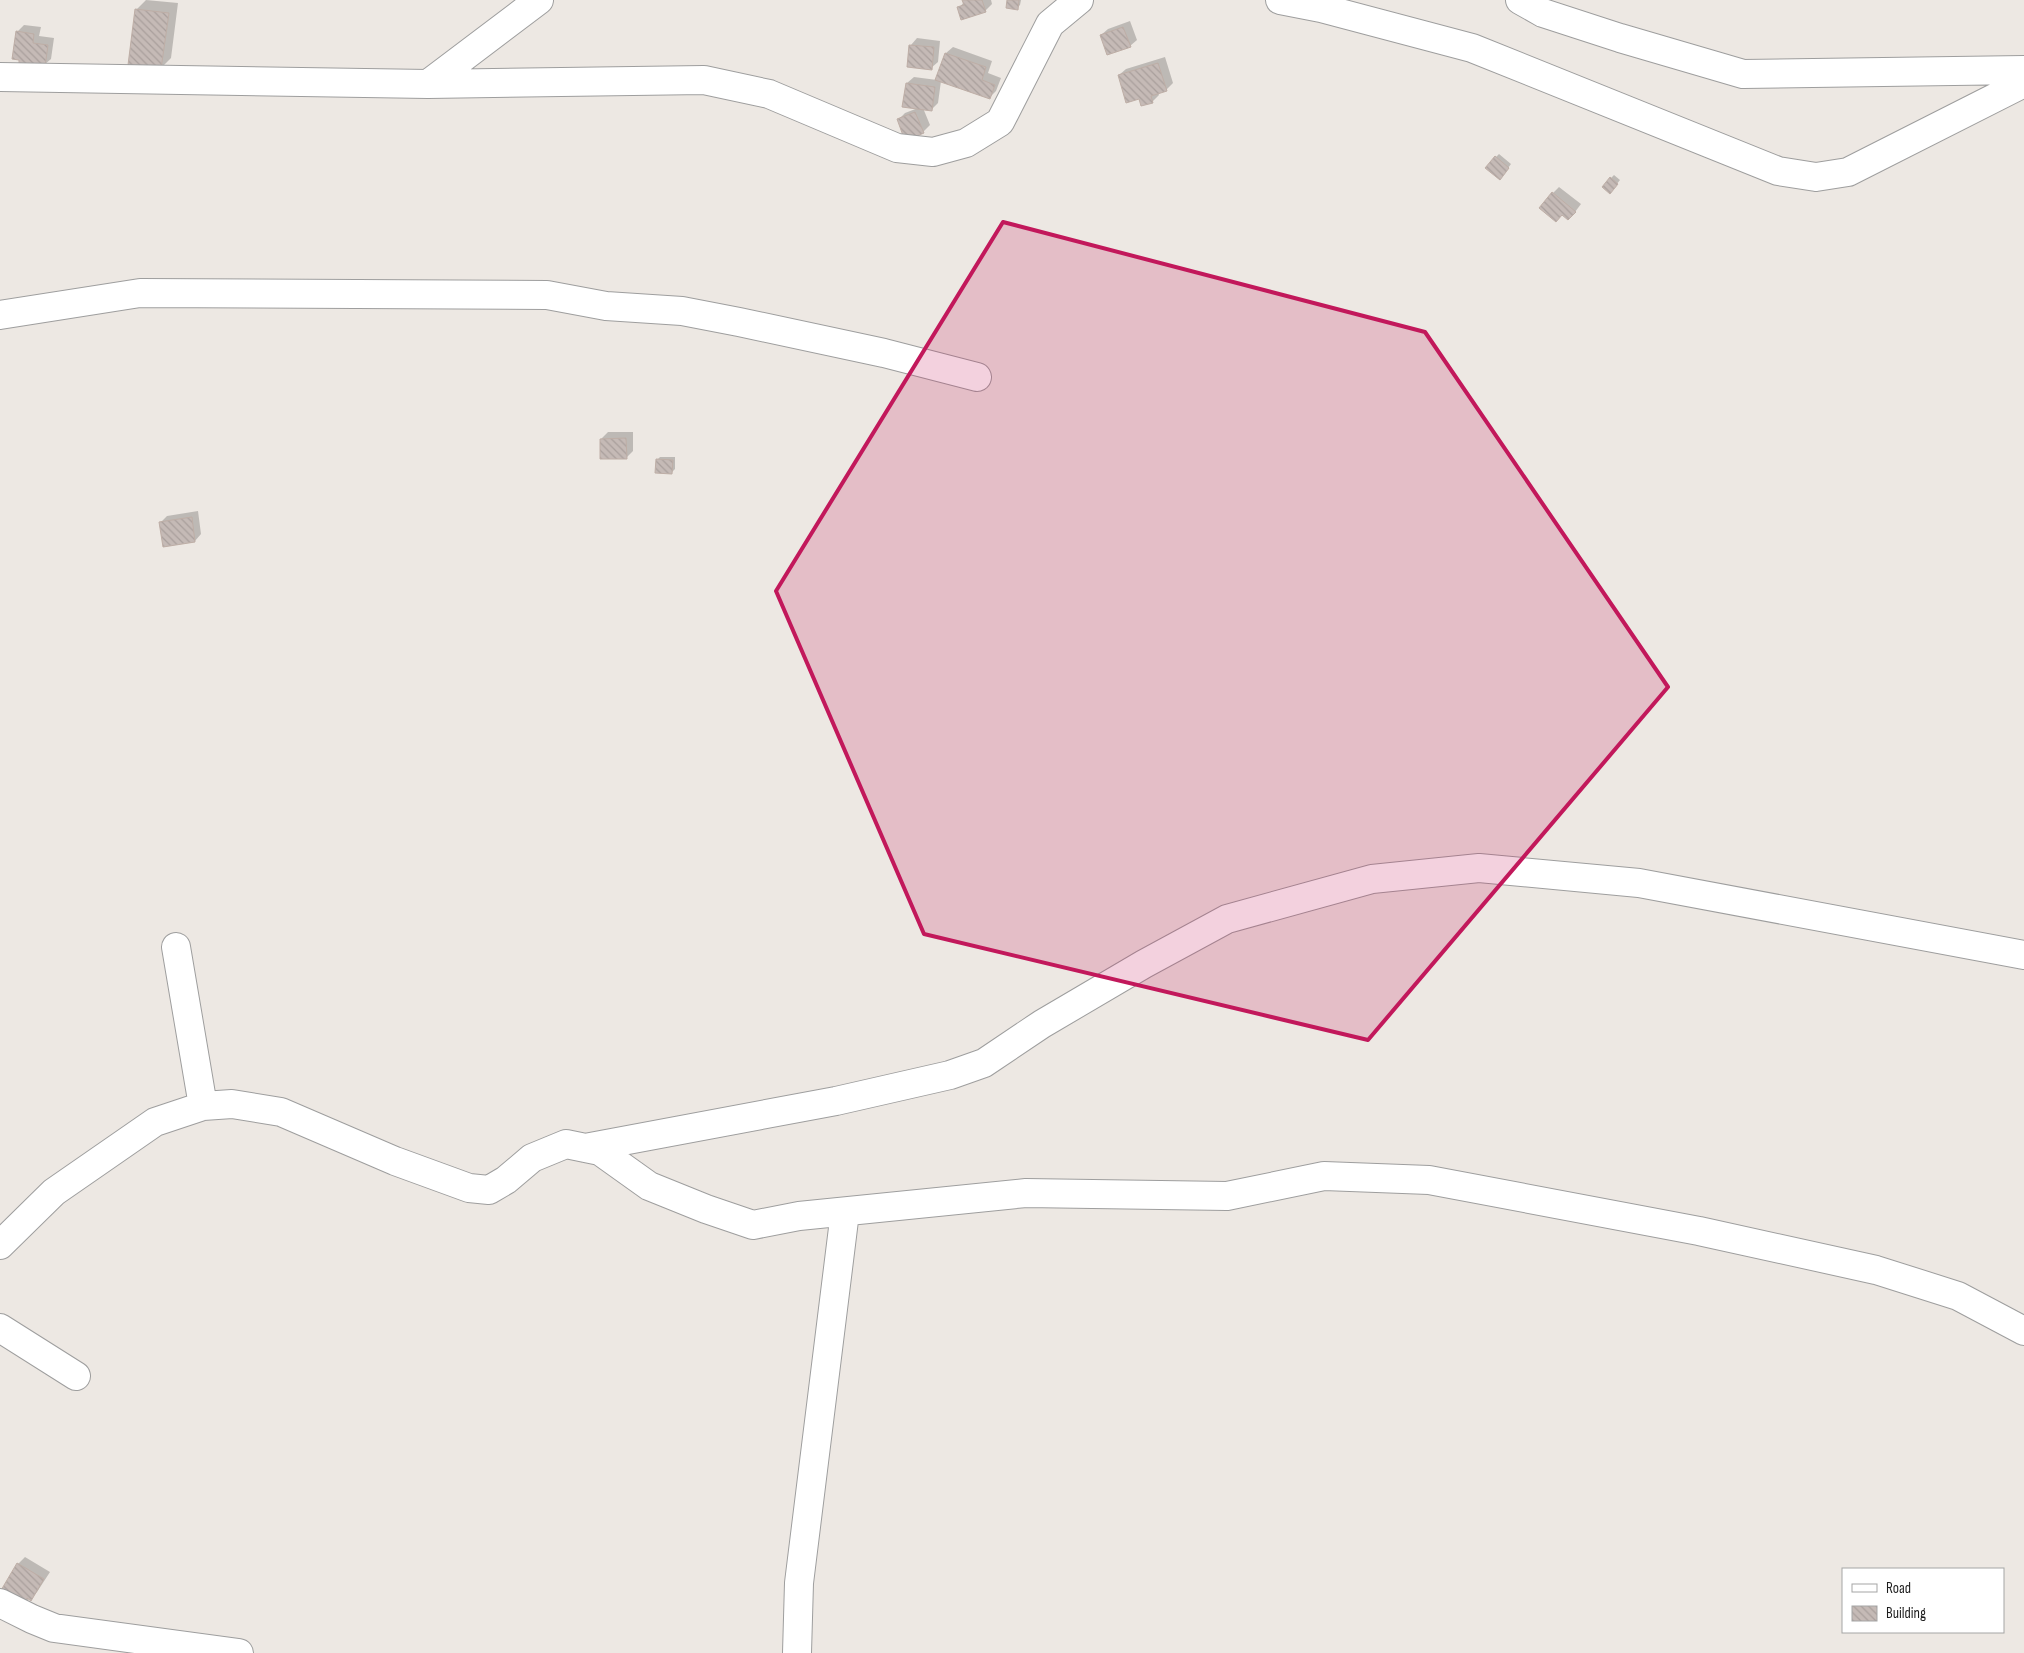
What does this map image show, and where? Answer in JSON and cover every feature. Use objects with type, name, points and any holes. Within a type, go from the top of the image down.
[{"type":"street","points":[[428,84],[539,0]]},
{"type":"street","points":[[0,76],[428,84],[704,80],[768,94],[897,148],[933,152],[966,143],[1000,122],[1050,24],[1079,0]]},
{"type":"street","points":[[1280,0],[1321,8],[1472,48],[1778,170],[1816,177],[1848,172],[2024,83]]},
{"type":"street","points":[[1520,0],[1543,13],[1743,74],[2024,70]]},
{"type":"street","points":[[0,315],[140,294],[547,295],[606,306],[682,311],[730,320],[884,353],[977,377]]},
{"type":"street","points":[[585,1148],[836,1101],[950,1075],[984,1063],[1042,1024],[1144,964],[1227,919],[1372,879],[1479,868],[1639,883],[2024,955]]},
{"type":"street","points":[[176,947],[203,1106]]},
{"type":"street","points":[[0,1245],[54,1192],[155,1122],[203,1106],[232,1104],[280,1112],[395,1160],[469,1188],[489,1190],[506,1180],[532,1158],[566,1144],[600,1151],[649,1186],[706,1209],[753,1225],[799,1216],[1026,1193],[1227,1196],[1324,1176],[1429,1180],[1699,1230],[1876,1270],[1958,1296],[2024,1331]]},
{"type":"street","points":[[796,1653],[799,1583],[845,1212]]},
{"type":"street","points":[[0,1328],[76,1376]]},
{"type":"street","points":[[0,1603],[54,1628],[239,1653]]},
{"type":"highlighted area","points":[[1003,222],[1425,332],[1668,687],[1368,1040],[924,934],[776,591]]},
{"type":"building","points":[[962,0],[982,0],[986,12],[961,20],[957,7],[964,5]]},
{"type":"building","points":[[1007,0],[1019,0],[1018,10],[1006,8]]},
{"type":"building","points":[[135,9],[169,13],[161,69],[128,65]]},
{"type":"building","points":[[1123,27],[1131,47],[1107,55],[1100,35]]},
{"type":"building","points":[[16,31],[34,34],[33,43],[48,45],[45,67],[19,63],[19,60],[12,59]]},
{"type":"building","points":[[909,45],[934,47],[932,70],[907,67]]},
{"type":"building","points":[[945,53],[986,67],[982,80],[995,85],[990,99],[935,80]]},
{"type":"building","points":[[1158,63],[1167,91],[1151,96],[1153,103],[1141,106],[1139,99],[1126,103],[1118,75]]},
{"type":"building","points":[[906,83],[935,87],[932,111],[902,107]]},
{"type":"building","points":[[915,112],[924,133],[905,141],[897,119]]},
{"type":"building","points":[[1495,156],[1509,168],[1500,180],[1485,168]]},
{"type":"building","points":[[1610,177],[1618,184],[1610,194],[1602,187]]},
{"type":"building","points":[[1552,192],[1576,212],[1568,220],[1562,215],[1556,222],[1539,208]]},
{"type":"building","points":[[626,438],[627,459],[600,459],[600,439]]},
{"type":"building","points":[[656,459],[673,460],[672,474],[655,473]]},
{"type":"building","points":[[192,517],[195,542],[163,547],[159,522]]},
{"type":"building","points":[[17,1563],[44,1579],[31,1601],[27,1598],[22,1606],[0,1592]]}]
